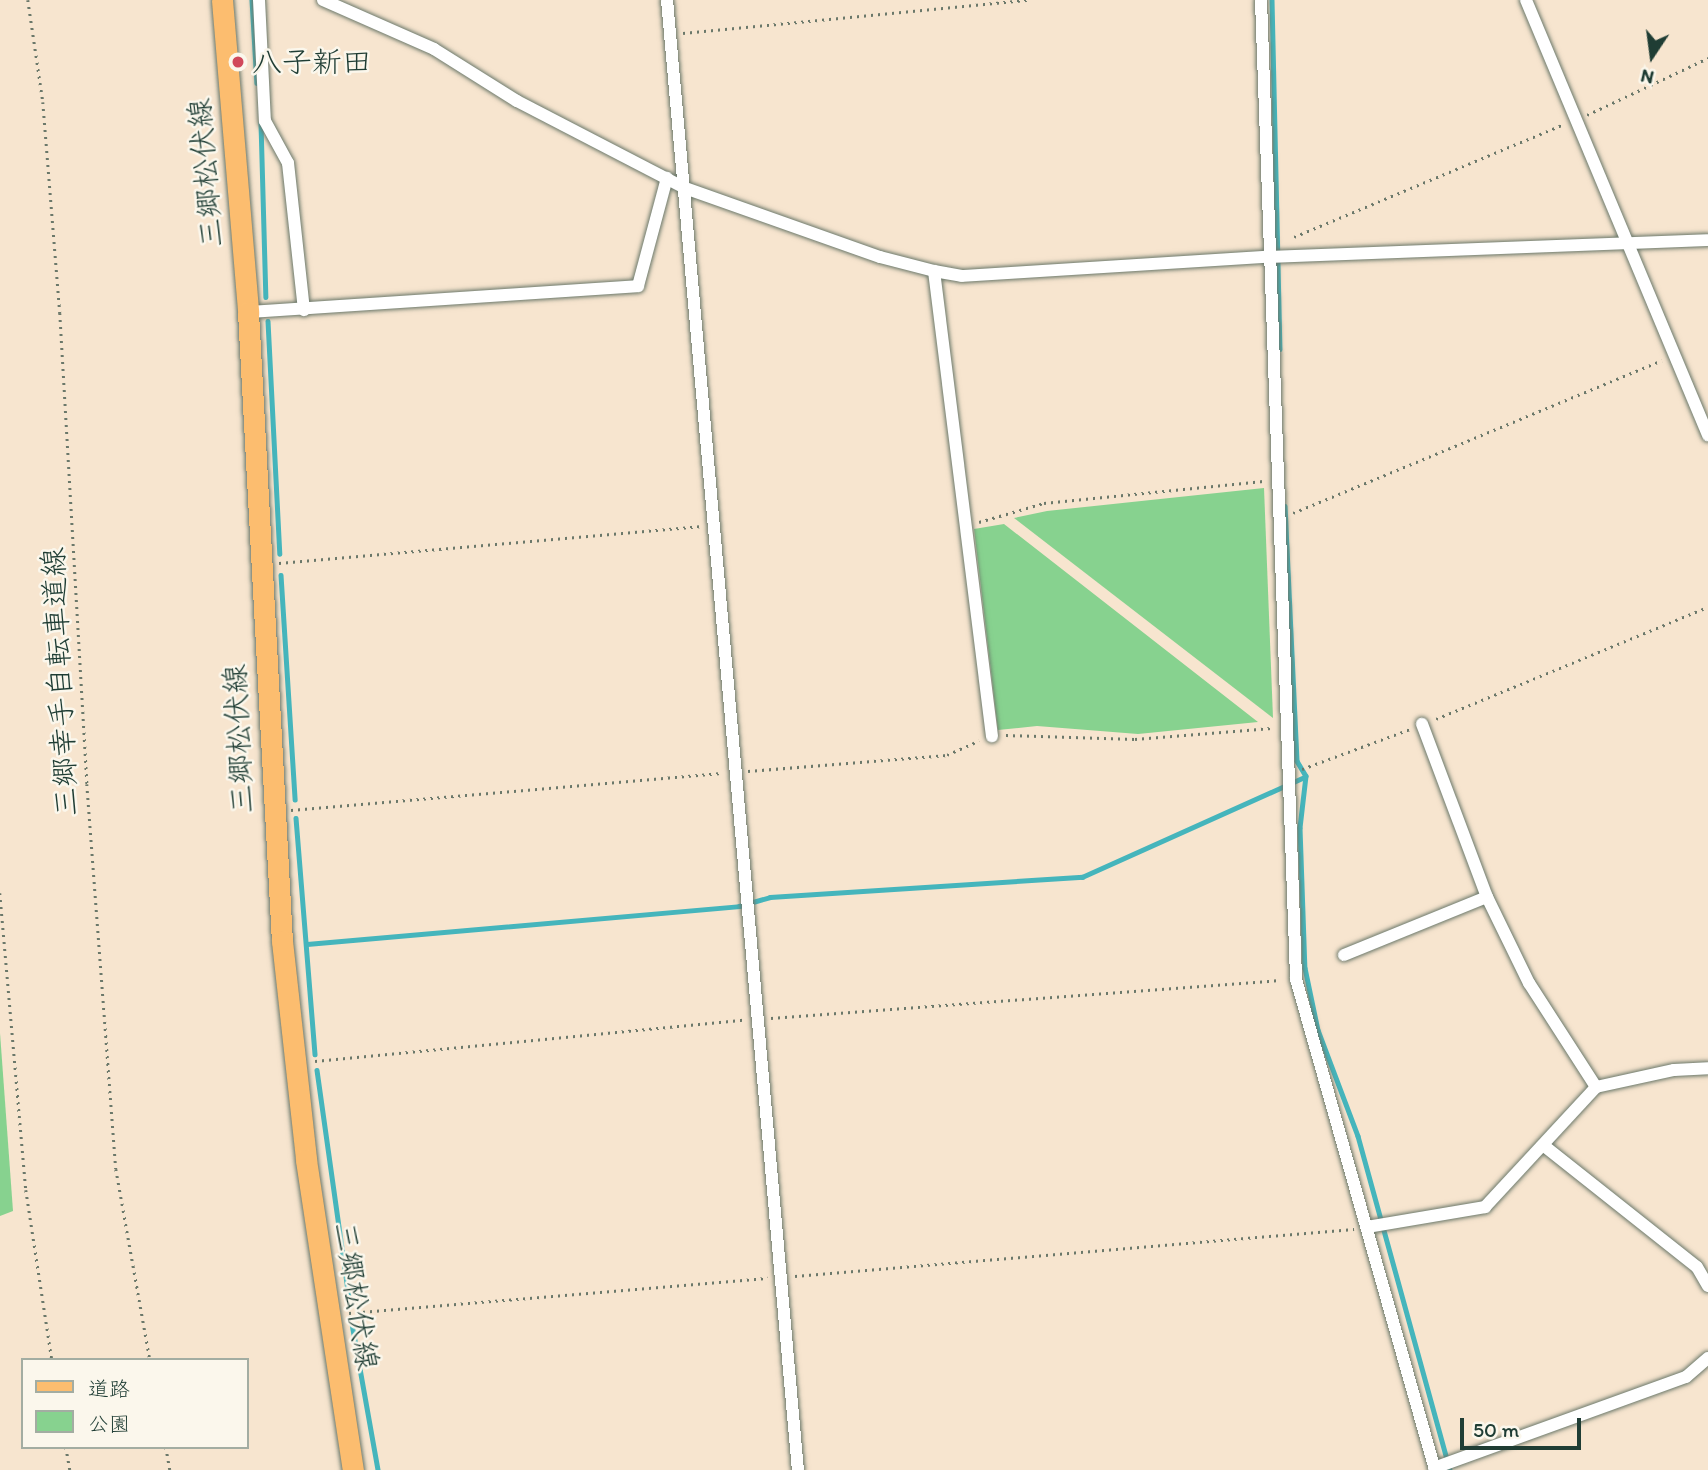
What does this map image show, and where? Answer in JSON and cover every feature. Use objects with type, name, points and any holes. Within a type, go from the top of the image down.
[{"type":"main road","name":"三郷松伏線","points":[[222,0],[248,312],[258,565],[273,812],[294,1064],[328,1315],[353,1470]]},
{"type":"street","points":[[259,0],[265,121],[289,163],[303,310]]},
{"type":"street","points":[[323,0],[434,49],[517,101],[685,188],[880,257],[962,276],[1268,257],[1708,240]]},
{"type":"street","points":[[667,0],[712,525],[739,772],[757,1018],[798,1470]]},
{"type":"street","points":[[1261,0],[1286,775],[1296,979],[1434,1469],[1686,1377],[1708,1358]]},
{"type":"street","points":[[1525,0],[1578,119],[1708,435]]},
{"type":"street","points":[[248,312],[638,286],[667,178]]},
{"type":"street","points":[[934,271],[992,736]]},
{"type":"street","points":[[1422,724],[1487,897],[1529,983],[1596,1087]]},
{"type":"street","points":[[1344,955],[1487,897]]},
{"type":"street","points":[[1367,1227],[1485,1207],[1596,1087],[1674,1070],[1708,1068]]},
{"type":"street","points":[[1543,1145],[1697,1268],[1708,1286]]},
{"type":"path","name":"三郷幸手自転車道線","points":[[28,0],[43,102],[60,313],[87,784],[116,1168],[150,1358]]},
{"type":"path","points":[[670,34],[1028,0]]},
{"type":"path","points":[[1294,237],[1578,119],[1708,58]]},
{"type":"path","points":[[1278,519],[1675,354]]},
{"type":"path","points":[[964,526],[1044,503],[1276,480]]},
{"type":"path","points":[[258,565],[712,525]]},
{"type":"path","points":[[1286,775],[1422,724],[1708,607]]},
{"type":"path","points":[[273,812],[947,755],[992,736],[1036,733],[1135,738],[1285,727]]},
{"type":"path","points":[[0,893],[26,1190],[52,1358]]},
{"type":"path","points":[[294,1064],[757,1018],[1296,979]]},
{"type":"path","points":[[328,1315],[1367,1227]]},
{"type":"path","points":[[66,1449],[70,1470]]},
{"type":"path","points":[[166,1449],[170,1470]]},
{"type":"green space","points":[[1264,488],[1273,718],[1014,518],[1047,511]]},
{"type":"green space","points":[[1004,524],[1258,722],[1138,734],[1037,726],[998,730],[974,529]]},
{"type":"green space","points":[[0,1033],[13,1211],[0,1216]]},
{"type":"waterway","points":[[252,0],[257,83]]},
{"type":"waterway","points":[[1272,0],[1280,349]]},
{"type":"waterway","points":[[261,123],[266,297]]},
{"type":"waterway","points":[[268,321],[280,554]]},
{"type":"waterway","points":[[1285,506],[1297,761],[1306,776],[1300,828],[1305,968],[1318,1030],[1358,1136],[1450,1470]]},
{"type":"waterway","points":[[281,575],[295,800]]},
{"type":"waterway","points":[[307,944],[739,906],[770,897],[1082,877],[1305,777]]},
{"type":"waterway","points":[[296,818],[315,1054]]},
{"type":"waterway","points":[[317,1070],[350,1306]]},
{"type":"waterway","points":[[351,1318],[378,1470]]},
{"type":"place","name":"八子新田","points":[[238,62]]}]
